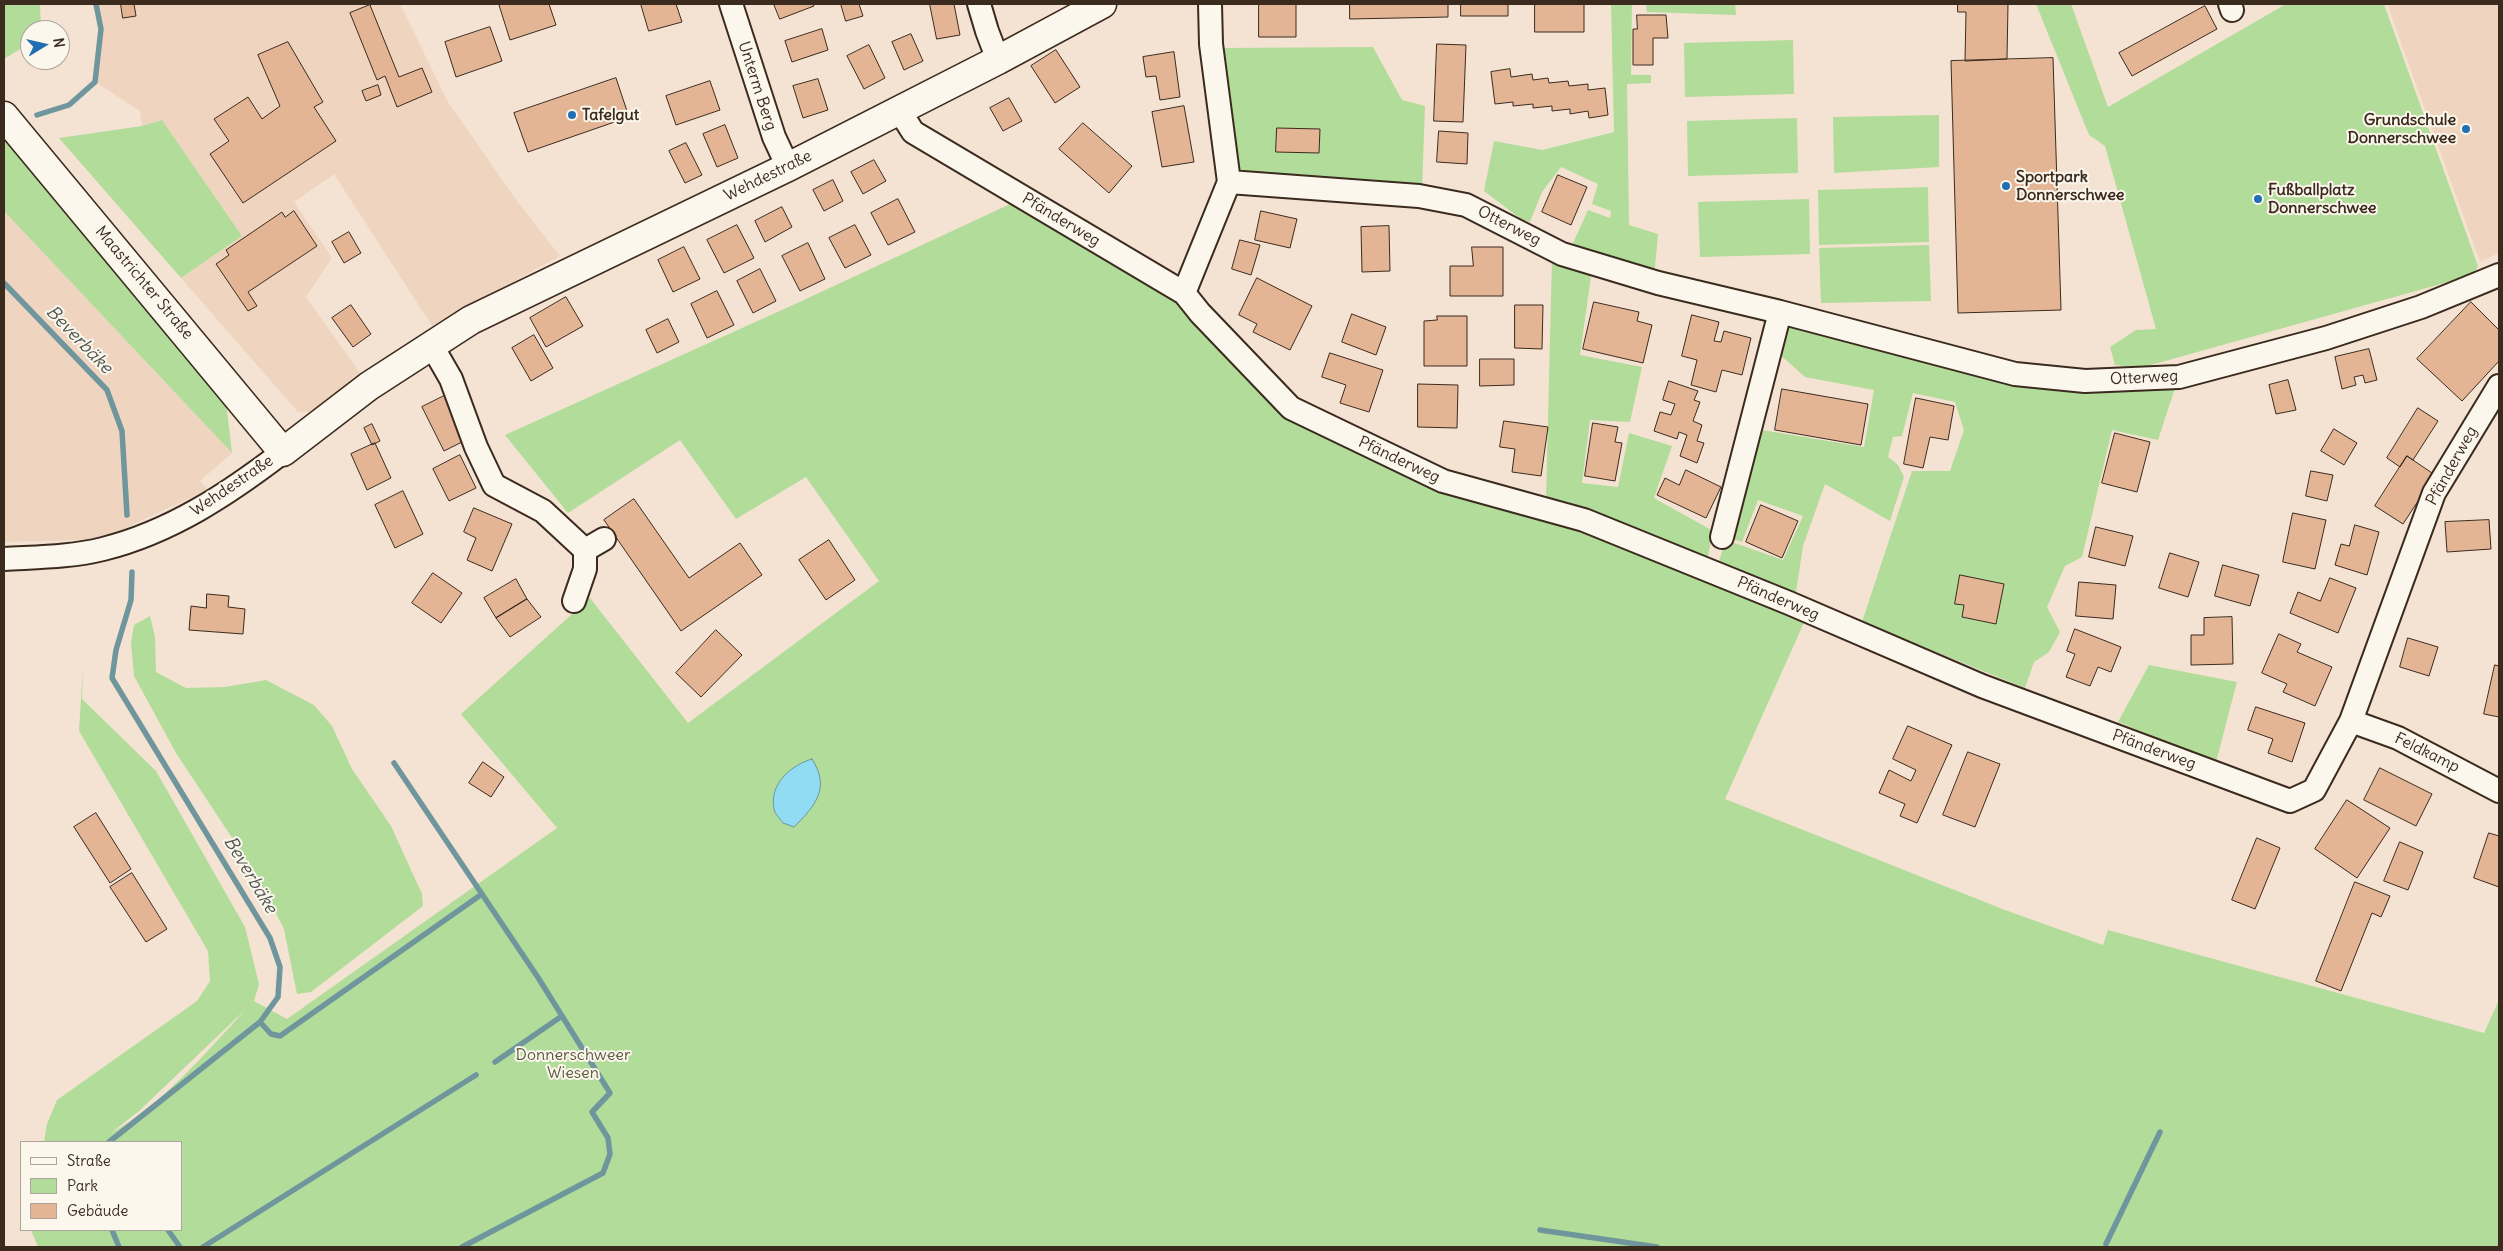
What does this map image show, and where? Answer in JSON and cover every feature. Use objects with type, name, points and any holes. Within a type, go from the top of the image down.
[{"type":"street","name":"Unterm Berg","points":[[731,4],[774,137],[788,167]]},
{"type":"street","points":[[980,4],[986,31],[998,60]]},
{"type":"street","name":"Wehdestraße","points":[[4,559],[52,556],[101,549],[157,531],[193,514],[228,493],[370,386],[471,320],[788,167],[998,60],[1102,4]]},
{"type":"street","points":[[1184,293],[1229,182],[1211,44],[1210,4]]},
{"type":"street","name":"Pfänderweg","points":[[900,110],[913,132],[1184,293],[1200,313],[1290,408],[1442,481],[1584,520],[1790,602],[1982,686],[2290,801],[2314,790],[2351,721],[2434,492],[2499,386]]},
{"type":"street","name":"Maastrichter Straße","points":[[4,116],[283,452]]},
{"type":"street","name":"Otterweg","points":[[1229,182],[1419,196],[1466,204],[1562,254],[1658,283],[1780,312],[2015,374],[2085,381],[2179,377],[2326,338],[2421,307],[2499,275]]},
{"type":"street","points":[[1722,537],[1780,312]]},
{"type":"street","points":[[432,346],[451,379],[476,447],[494,485],[543,511],[594,545],[574,601]]},
{"type":"street","name":"Feldkamp","points":[[2351,721],[2398,738],[2499,791]]},
{"type":"shaded area","points":[[96,4],[400,4],[448,102],[517,201],[560,256],[432,326],[334,174],[294,202],[332,258],[306,297],[363,377],[314,412],[298,412],[181,278],[242,236],[162,120],[142,126],[140,111],[95,82],[101,30]]},
{"type":"shaded area","name":"Grundschule Donnerschwee","points":[[2387,4],[2499,4],[2499,253],[2480,262]]},
{"type":"shaded area","points":[[4,211],[232,453],[200,481],[208,490],[110,535],[82,540],[4,542]]},
{"type":"green space","points":[[4,4],[40,4],[41,20],[20,20],[20,49],[4,59]]},
{"type":"green space","points":[[1611,4],[1632,4],[1631,75],[1651,75],[1651,83],[1627,84],[1629,225],[1658,234],[1654,278],[1569,252],[1588,210],[1610,218],[1611,211],[1592,204],[1598,184],[1561,167],[1542,192],[1530,222],[1521,219],[1484,191],[1494,141],[1542,150],[1614,132]]},
{"type":"green space","points":[[1646,4],[1735,4],[1736,15],[1647,12]]},
{"type":"green space","points":[[2036,4],[2071,4],[2108,107],[2286,4],[2384,4],[2478,266],[2473,275],[2140,368],[2115,365],[2110,347],[2136,330],[2156,329],[2105,146],[2089,135]]},
{"type":"green space","points":[[1793,40],[1794,94],[1685,97],[1684,43]]},
{"type":"green space","points":[[1373,47],[1402,100],[1425,106],[1422,189],[1234,175],[1219,48]]},
{"type":"green space","points":[[1939,115],[1939,167],[1834,173],[1833,117]]},
{"type":"green space","points":[[1797,118],[1798,173],[1688,176],[1687,121]]},
{"type":"green space","points":[[162,120],[242,236],[181,278],[59,138],[142,126]]},
{"type":"green space","points":[[4,135],[226,402],[232,453],[4,211]]},
{"type":"green space","points":[[1928,187],[1929,242],[1819,245],[1818,190]]},
{"type":"green space","name":"Donnerschweer Wiesen","points":[[1021,199],[1187,307],[1290,415],[1585,526],[1806,618],[1725,799],[2005,910],[2103,945],[2108,930],[2484,1033],[2499,1000],[2499,1247],[38,1247],[31,1231],[182,1231],[182,1141],[44,1141],[47,1124],[57,1100],[197,1001],[210,981],[208,951],[79,731],[83,667],[82,699],[156,771],[245,927],[259,984],[254,1001],[287,1019],[557,828],[461,714],[590,598],[688,723],[879,581],[806,477],[736,519],[680,440],[568,513],[505,435],[793,305]],"holes":[[[245,1010],[199,1060],[147,1109],[111,1133],[139,1111]]]},
{"type":"green space","points":[[1809,199],[1810,254],[1700,257],[1698,202]]},
{"type":"green space","points":[[1929,245],[1931,301],[1821,303],[1819,248]]},
{"type":"green space","points":[[1552,258],[1592,269],[1580,355],[1642,367],[1630,422],[1590,420],[1582,483],[1618,487],[1629,433],[1672,446],[1654,498],[1713,531],[1707,561],[1546,499]]},
{"type":"green space","points":[[1784,320],[1944,363],[2175,388],[2158,440],[2112,430],[2082,557],[2065,566],[2047,607],[2060,632],[2049,652],[2034,662],[2025,688],[1862,622],[1912,471],[1950,471],[1964,430],[1955,402],[1913,393],[1902,436],[1893,437],[1888,457],[1898,465],[1904,477],[1890,521],[1825,484],[1803,546],[1796,592],[1717,567],[1726,540],[1783,560],[1803,516],[1758,500],[1742,542],[1728,537],[1756,429],[1864,447],[1874,390],[1805,377],[1777,352]]},
{"type":"green space","points":[[150,616],[155,637],[156,672],[186,688],[225,687],[266,680],[314,705],[332,726],[352,769],[391,826],[422,894],[423,906],[311,992],[297,994],[284,929],[254,871],[176,753],[134,676],[131,643],[134,625]]},
{"type":"green space","points":[[2149,665],[2237,682],[2216,762],[2118,722]]},
{"type":"water","points":[[812,759],[818,769],[820,779],[818,796],[808,812],[794,827],[783,823],[775,813],[773,800],[775,791],[778,784],[789,771]]},
{"type":"building","points":[[121,4],[134,4],[136,16],[123,18]]},
{"type":"building","points":[[549,4],[556,25],[510,40],[499,5]]},
{"type":"building","points":[[641,4],[676,4],[682,22],[649,31]]},
{"type":"building","points":[[774,4],[813,4],[814,6],[780,19]]},
{"type":"building","points":[[841,4],[859,4],[863,16],[846,21]]},
{"type":"building","points":[[930,4],[954,4],[960,35],[937,39]]},
{"type":"building","points":[[1259,4],[1296,4],[1296,37],[1259,37]]},
{"type":"building","points":[[1350,4],[1448,4],[1448,17],[1350,19]]},
{"type":"building","points":[[1461,4],[1508,4],[1508,16],[1461,16]]},
{"type":"building","points":[[1535,4],[1584,4],[1584,32],[1535,32]]},
{"type":"building","points":[[1958,4],[2008,4],[2007,59],[1965,61],[1966,12],[1958,12]]},
{"type":"building","points":[[370,5],[399,77],[422,68],[432,92],[397,107],[385,76],[377,80],[350,13]]},
{"type":"building","points":[[2205,6],[2217,29],[2132,76],[2119,53]]},
{"type":"building","points":[[1637,15],[1666,15],[1668,38],[1653,38],[1653,65],[1633,65],[1633,29],[1637,29]]},
{"type":"building","points":[[490,27],[502,61],[456,77],[445,42]]},
{"type":"building","points":[[822,29],[828,50],[792,62],[785,41]]},
{"type":"building","points":[[911,34],[923,61],[904,70],[892,42]]},
{"type":"building","points":[[288,42],[323,102],[314,107],[336,141],[243,203],[210,154],[229,141],[214,119],[248,97],[262,119],[280,106],[258,55]]},
{"type":"building","points":[[1437,44],[1466,45],[1463,122],[1434,121]]},
{"type":"building","points":[[869,45],[885,78],[864,89],[847,56]]},
{"type":"building","points":[[1056,50],[1080,87],[1055,103],[1031,66]]},
{"type":"building","points":[[1174,52],[1180,97],[1160,100],[1156,76],[1146,77],[1143,57]]},
{"type":"building","name":"Sportpark Donnerschwee","points":[[2053,58],[2061,310],[1958,313],[1951,61]]},
{"type":"building","points":[[1510,69],[1511,77],[1532,74],[1533,80],[1548,78],[1549,83],[1568,81],[1569,86],[1588,84],[1588,90],[1605,88],[1608,115],[1589,118],[1588,111],[1570,114],[1570,109],[1552,111],[1552,106],[1533,108],[1533,104],[1513,106],[1513,102],[1495,104],[1491,72]]},
{"type":"building","name":"Tafelgut","points":[[616,78],[629,117],[528,152],[514,113]]},
{"type":"building","points":[[818,79],[828,110],[803,118],[793,86]]},
{"type":"building","points":[[710,81],[720,110],[676,125],[666,96]]},
{"type":"building","points":[[378,85],[381,95],[366,101],[362,91]]},
{"type":"building","points":[[1009,98],[1022,121],[1003,131],[990,108]]},
{"type":"building","points":[[1184,106],[1194,162],[1162,167],[1152,112]]},
{"type":"building","points":[[1083,123],[1132,166],[1109,193],[1059,149]]},
{"type":"building","points":[[725,125],[738,158],[717,167],[703,134]]},
{"type":"building","points":[[1277,128],[1320,129],[1319,153],[1276,152]]},
{"type":"building","points":[[1439,131],[1468,133],[1467,164],[1437,162]]},
{"type":"building","points":[[686,143],[702,175],[685,183],[669,151]]},
{"type":"building","points":[[874,160],[886,181],[863,194],[851,172]]},
{"type":"building","points":[[1558,175],[1587,187],[1571,225],[1542,212]]},
{"type":"building","points":[[833,180],[843,201],[824,211],[813,190]]},
{"type":"building","points":[[898,199],[915,232],[888,245],[871,213]]},
{"type":"building","points":[[782,207],[792,227],[765,242],[755,221]]},
{"type":"building","points":[[294,211],[317,246],[248,292],[257,306],[248,311],[216,264],[229,255],[226,250],[282,212],[285,217]]},
{"type":"building","points":[[1261,211],[1297,219],[1290,248],[1255,240]]},
{"type":"building","points":[[737,225],[754,258],[724,273],[707,240]]},
{"type":"building","points":[[855,225],[871,255],[845,268],[829,238]]},
{"type":"building","points":[[1389,226],[1390,271],[1362,272],[1361,227]]},
{"type":"building","points":[[349,232],[361,253],[344,263],[332,242]]},
{"type":"building","points":[[1240,240],[1260,245],[1251,275],[1232,269]]},
{"type":"building","points":[[808,243],[825,279],[800,291],[782,256]]},
{"type":"building","points":[[684,247],[700,279],[673,292],[658,260]]},
{"type":"building","points":[[1472,247],[1503,247],[1503,296],[1450,296],[1450,266],[1473,266]]},
{"type":"building","points":[[760,269],[776,301],[753,313],[737,281]]},
{"type":"building","points":[[1257,278],[1312,306],[1290,350],[1253,332],[1257,324],[1239,315]]},
{"type":"building","points":[[717,291],[734,325],[707,338],[691,304]]},
{"type":"building","points":[[566,297],[583,326],[546,347],[530,318]]},
{"type":"building","points":[[1594,302],[1639,312],[1637,321],[1652,325],[1643,363],[1583,349]]},
{"type":"building","points":[[2471,302],[2499,330],[2499,361],[2462,401],[2417,359]]},
{"type":"building","points":[[351,305],[371,334],[353,347],[332,318]]},
{"type":"building","points":[[1515,305],[1543,305],[1542,349],[1515,348]]},
{"type":"building","points":[[1352,314],[1386,327],[1376,355],[1342,342]]},
{"type":"building","points":[[1692,315],[1719,322],[1714,341],[1721,342],[1724,331],[1751,338],[1742,375],[1722,370],[1716,392],[1691,385],[1697,360],[1682,356]]},
{"type":"building","points":[[1437,316],[1467,316],[1467,366],[1424,366],[1424,321],[1437,320]]},
{"type":"building","points":[[668,319],[679,342],[657,353],[646,330]]},
{"type":"building","points":[[534,335],[553,368],[531,381],[512,348]]},
{"type":"building","points":[[2369,349],[2377,380],[2365,383],[2363,375],[2354,377],[2356,385],[2342,389],[2335,357]]},
{"type":"building","points":[[1330,353],[1383,370],[1369,412],[1340,403],[1346,385],[1322,377]]},
{"type":"building","points":[[1480,359],[1514,359],[1514,385],[1480,386]]},
{"type":"building","points":[[2288,380],[2296,410],[2276,414],[2269,385]]},
{"type":"building","points":[[1669,381],[1698,391],[1694,400],[1700,402],[1693,421],[1702,425],[1697,441],[1704,443],[1697,463],[1680,456],[1687,435],[1679,432],[1677,439],[1654,431],[1660,412],[1671,415],[1675,404],[1663,400]]},
{"type":"building","points":[[1418,384],[1458,385],[1457,428],[1418,427]]},
{"type":"building","points":[[1782,389],[1868,404],[1861,445],[1775,430]]},
{"type":"building","points":[[448,394],[470,438],[444,451],[422,407]]},
{"type":"building","points":[[1916,398],[1954,406],[1948,440],[1930,437],[1923,468],[1904,464]]},
{"type":"building","points":[[2418,408],[2438,421],[2413,460],[2407,456],[2400,467],[2387,458]]},
{"type":"building","points":[[1504,421],[1548,427],[1541,476],[1512,472],[1515,449],[1500,447]]},
{"type":"building","points":[[1593,423],[1618,427],[1615,442],[1622,443],[1615,481],[1585,476]]},
{"type":"building","points":[[372,424],[380,441],[372,445],[364,428]]},
{"type":"building","points":[[2334,429],[2357,443],[2344,465],[2321,451]]},
{"type":"building","points":[[2115,433],[2150,442],[2137,492],[2102,483]]},
{"type":"building","points":[[375,443],[391,478],[367,490],[351,454]]},
{"type":"building","points":[[460,455],[476,488],[449,501],[433,469]]},
{"type":"building","points":[[2407,456],[2435,475],[2403,524],[2375,506]]},
{"type":"building","points":[[1686,470],[1721,487],[1706,518],[1657,495],[1665,478],[1679,485]]},
{"type":"building","points":[[2311,471],[2333,475],[2327,501],[2306,496]]},
{"type":"building","points":[[403,491],[423,534],[395,548],[375,505]]},
{"type":"building","points":[[634,499],[689,578],[740,543],[762,575],[681,631],[604,520]]},
{"type":"building","points":[[1761,505],[1798,521],[1782,558],[1746,542]]},
{"type":"building","points":[[474,508],[512,524],[492,571],[467,560],[476,538],[464,532]]},
{"type":"building","points":[[2293,513],[2326,520],[2315,569],[2283,562]]},
{"type":"building","points":[[2489,520],[2491,549],[2447,552],[2445,522]]},
{"type":"building","points":[[2355,525],[2379,532],[2367,575],[2335,565],[2341,544],[2349,546]]},
{"type":"building","points":[[2096,527],[2133,536],[2125,566],[2089,557]]},
{"type":"building","points":[[829,540],[855,580],[826,600],[799,560]]},
{"type":"building","points":[[2170,553],[2199,562],[2188,597],[2159,588]]},
{"type":"building","points":[[2223,565],[2259,575],[2250,606],[2215,596]]},
{"type":"building","points":[[433,573],[462,593],[441,623],[412,603]]},
{"type":"building","points":[[1960,575],[2004,584],[1996,624],[1962,617],[1964,605],[1955,604]]},
{"type":"building","points":[[2330,578],[2356,588],[2338,633],[2290,613],[2298,592],[2320,601]]},
{"type":"building","points":[[516,579],[527,599],[496,618],[484,598]]},
{"type":"building","points":[[2079,582],[2116,585],[2113,619],[2076,616]]},
{"type":"building","points":[[207,594],[229,596],[228,607],[245,609],[243,634],[189,630],[191,606],[206,608]]},
{"type":"building","points":[[527,599],[541,617],[510,637],[496,618]]},
{"type":"building","points":[[2232,617],[2233,664],[2191,665],[2191,635],[2204,635],[2204,618]]},
{"type":"building","points":[[2075,629],[2121,647],[2111,672],[2098,667],[2090,686],[2066,677],[2075,654],[2067,651]]},
{"type":"building","points":[[716,630],[742,655],[701,697],[676,673]]},
{"type":"building","points":[[2279,634],[2301,644],[2297,652],[2332,667],[2315,706],[2283,692],[2287,684],[2262,673]]},
{"type":"building","points":[[2408,638],[2438,647],[2429,676],[2400,667]]},
{"type":"building","points":[[2495,665],[2499,666],[2499,717],[2484,714]]},
{"type":"building","points":[[2256,707],[2305,723],[2292,762],[2268,753],[2273,739],[2248,730]]},
{"type":"building","points":[[1908,726],[1952,745],[1917,823],[1900,816],[1905,804],[1879,793],[1889,770],[1911,781],[1916,770],[1893,759]]},
{"type":"building","points":[[1968,752],[2000,764],[1975,827],[1943,815]]},
{"type":"building","points":[[483,762],[504,777],[491,797],[469,783]]},
{"type":"building","points":[[2380,768],[2432,794],[2416,826],[2364,800]]},
{"type":"building","points":[[2347,800],[2390,828],[2357,878],[2315,849]]},
{"type":"building","points":[[96,813],[131,869],[110,883],[74,827]]},
{"type":"building","points":[[2489,833],[2499,836],[2499,887],[2474,878]]},
{"type":"building","points":[[2257,838],[2280,848],[2255,909],[2232,900]]},
{"type":"building","points":[[2400,842],[2423,852],[2408,890],[2384,881]]},
{"type":"building","points":[[132,873],[167,929],[146,942],[110,887]]},
{"type":"building","points":[[2355,882],[2390,896],[2381,917],[2372,913],[2341,991],[2316,981]]},
{"type":"waterway","name":"Beverbäke","points":[[37,115],[69,105],[95,82],[101,29],[96,4]]},
{"type":"waterway","name":"Beverbäke","points":[[4,283],[107,390],[122,431],[127,515]]},
{"type":"waterway","name":"Beverbäke","points":[[110,1141],[260,1022],[278,997],[280,967],[270,938],[112,678],[116,650],[131,600],[132,572]]},
{"type":"waterway","points":[[394,763],[539,979],[610,1093],[592,1112],[608,1138],[610,1154],[603,1173],[462,1247]]},
{"type":"waterway","points":[[260,1022],[271,1034],[280,1036],[482,894]]},
{"type":"waterway","points":[[495,1062],[562,1016]]},
{"type":"waterway","points":[[203,1247],[476,1075]]},
{"type":"waterway","points":[[2106,1244],[2160,1132]]},
{"type":"waterway","points":[[1540,1230],[1657,1247]]},
{"type":"waterway","name":"Beverbäke","points":[[112,1231],[119,1247]]},
{"type":"waterway","points":[[169,1231],[180,1247]]},
{"type":"place","name":"Tafelgut","points":[[572,115]]},
{"type":"place","name":"Grundschule Donnerschwee","points":[[2466,129]]},
{"type":"place","name":"Sportpark Donnerschwee","points":[[2006,186]]},
{"type":"place","name":"Fußballplatz Donnerschwee","points":[[2258,199]]}]
